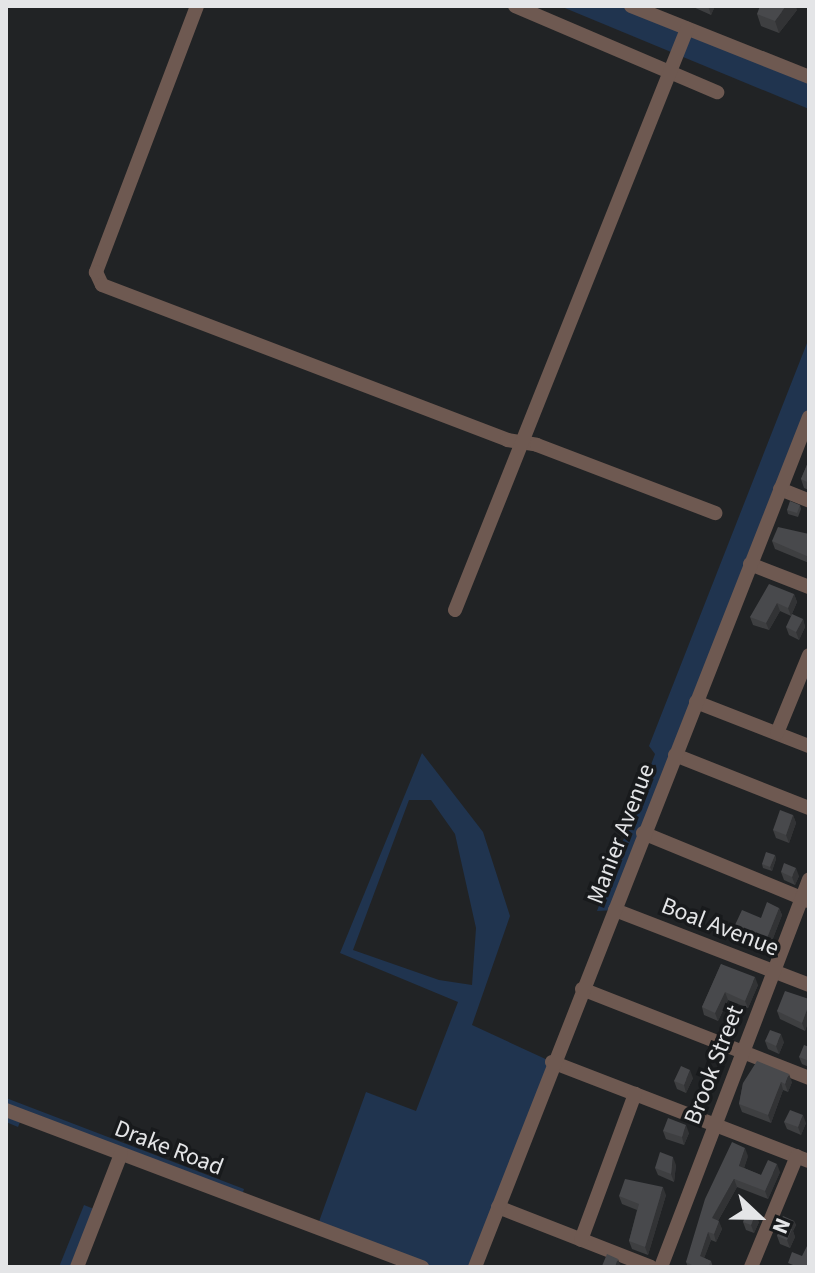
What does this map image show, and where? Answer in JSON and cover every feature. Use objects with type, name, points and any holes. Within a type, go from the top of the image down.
[{"type":"street","points":[[197,6],[96,272],[102,285],[715,513]]},
{"type":"street","points":[[515,6],[717,92]]},
{"type":"street","points":[[631,6],[809,77]]},
{"type":"street","points":[[455,610],[687,29]]},
{"type":"street","name":"Manier Avenue","points":[[475,1267],[552,1062],[809,417]]},
{"type":"street","points":[[780,489],[809,501]]},
{"type":"street","points":[[750,564],[809,587]]},
{"type":"street","points":[[777,733],[809,655]]},
{"type":"street","points":[[696,702],[809,746]]},
{"type":"street","points":[[675,755],[809,808]]},
{"type":"street","points":[[643,833],[805,900]]},
{"type":"street","name":"Brook Street","points":[[661,1267],[773,971],[805,900],[809,879]]},
{"type":"street","name":"Boal Avenue","points":[[615,910],[809,985]]},
{"type":"street","points":[[582,989],[809,1078]]},
{"type":"street","points":[[552,1062],[803,1158],[751,1267]]},
{"type":"street","points":[[581,1240],[635,1094]]},
{"type":"street","name":"Drake Road","points":[[6,1110],[317,1227],[388,1261],[422,1267]]},
{"type":"street","points":[[77,1267],[121,1154]]},
{"type":"street","points":[[498,1207],[651,1267]]},
{"type":"shaded area","points":[[560,6],[631,6],[809,77],[809,109]]},
{"type":"shaded area","points":[[809,338],[809,417],[615,910],[597,911],[655,754],[649,746]]},
{"type":"shaded area","points":[[422,753],[483,832],[510,916],[472,1025],[552,1062],[475,1267],[422,1267],[317,1227],[366,1092],[416,1111],[458,1002],[340,953]],"holes":[[[409,800],[431,800],[455,834],[476,928],[472,985],[439,980],[353,950]]]},
{"type":"shaded area","points":[[6,1098],[244,1189],[241,1199],[22,1117],[18,1127],[6,1122]]},
{"type":"shaded area","points":[[84,1205],[99,1211],[77,1267],[59,1267]]},
{"type":"building","points":[[760,6],[786,6],[775,21],[757,14]]},
{"type":"building","points":[[809,460],[809,483],[801,479]]},
{"type":"building","points":[[790,501],[800,505],[797,513],[787,510]]},
{"type":"building","points":[[778,527],[809,534],[809,557],[772,541]]},
{"type":"building","points":[[769,584],[794,594],[788,608],[777,603],[766,623],[750,617]]},
{"type":"building","points":[[792,614],[803,619],[796,632],[786,627]]},
{"type":"building","points":[[780,810],[793,815],[786,835],[773,830]]},
{"type":"building","points":[[766,852],[775,855],[770,867],[762,864]]},
{"type":"building","points":[[784,863],[796,868],[792,877],[781,872]]},
{"type":"building","points":[[767,902],[779,908],[767,938],[735,925],[742,910],[761,918]]},
{"type":"building","points":[[721,964],[755,977],[745,1001],[725,992],[715,1013],[702,1007]]},
{"type":"building","points":[[785,991],[809,999],[802,1023],[777,1011]]},
{"type":"building","points":[[770,1030],[781,1034],[776,1046],[765,1041]]},
{"type":"building","points":[[804,1045],[809,1047],[809,1061],[799,1057]]},
{"type":"building","points":[[757,1061],[789,1074],[785,1084],[781,1082],[768,1115],[739,1104],[743,1083]]},
{"type":"building","points":[[681,1066],[690,1070],[684,1085],[674,1081]]},
{"type":"building","points":[[790,1110],[803,1115],[798,1127],[784,1122]]},
{"type":"building","points":[[668,1118],[686,1125],[682,1137],[663,1131]]},
{"type":"building","points":[[732,1142],[745,1148],[739,1166],[761,1175],[768,1160],[777,1164],[765,1191],[734,1179],[712,1218],[719,1221],[714,1234],[708,1232],[700,1256],[711,1261],[708,1267],[696,1267],[686,1262],[705,1199]]},
{"type":"building","points":[[660,1152],[673,1157],[671,1174],[655,1168]]},
{"type":"building","points":[[625,1179],[663,1187],[645,1247],[629,1241],[639,1204],[619,1196]]},
{"type":"building","points":[[747,1211],[756,1214],[751,1225],[743,1222]]},
{"type":"building","points":[[783,1216],[794,1221],[791,1228],[779,1223]]},
{"type":"building","points":[[782,1225],[792,1229],[787,1240],[777,1236]]},
{"type":"building","points":[[809,1242],[809,1267],[788,1263],[792,1252],[802,1256]]},
{"type":"building","points":[[607,1254],[618,1259],[615,1267],[602,1266]]}]
